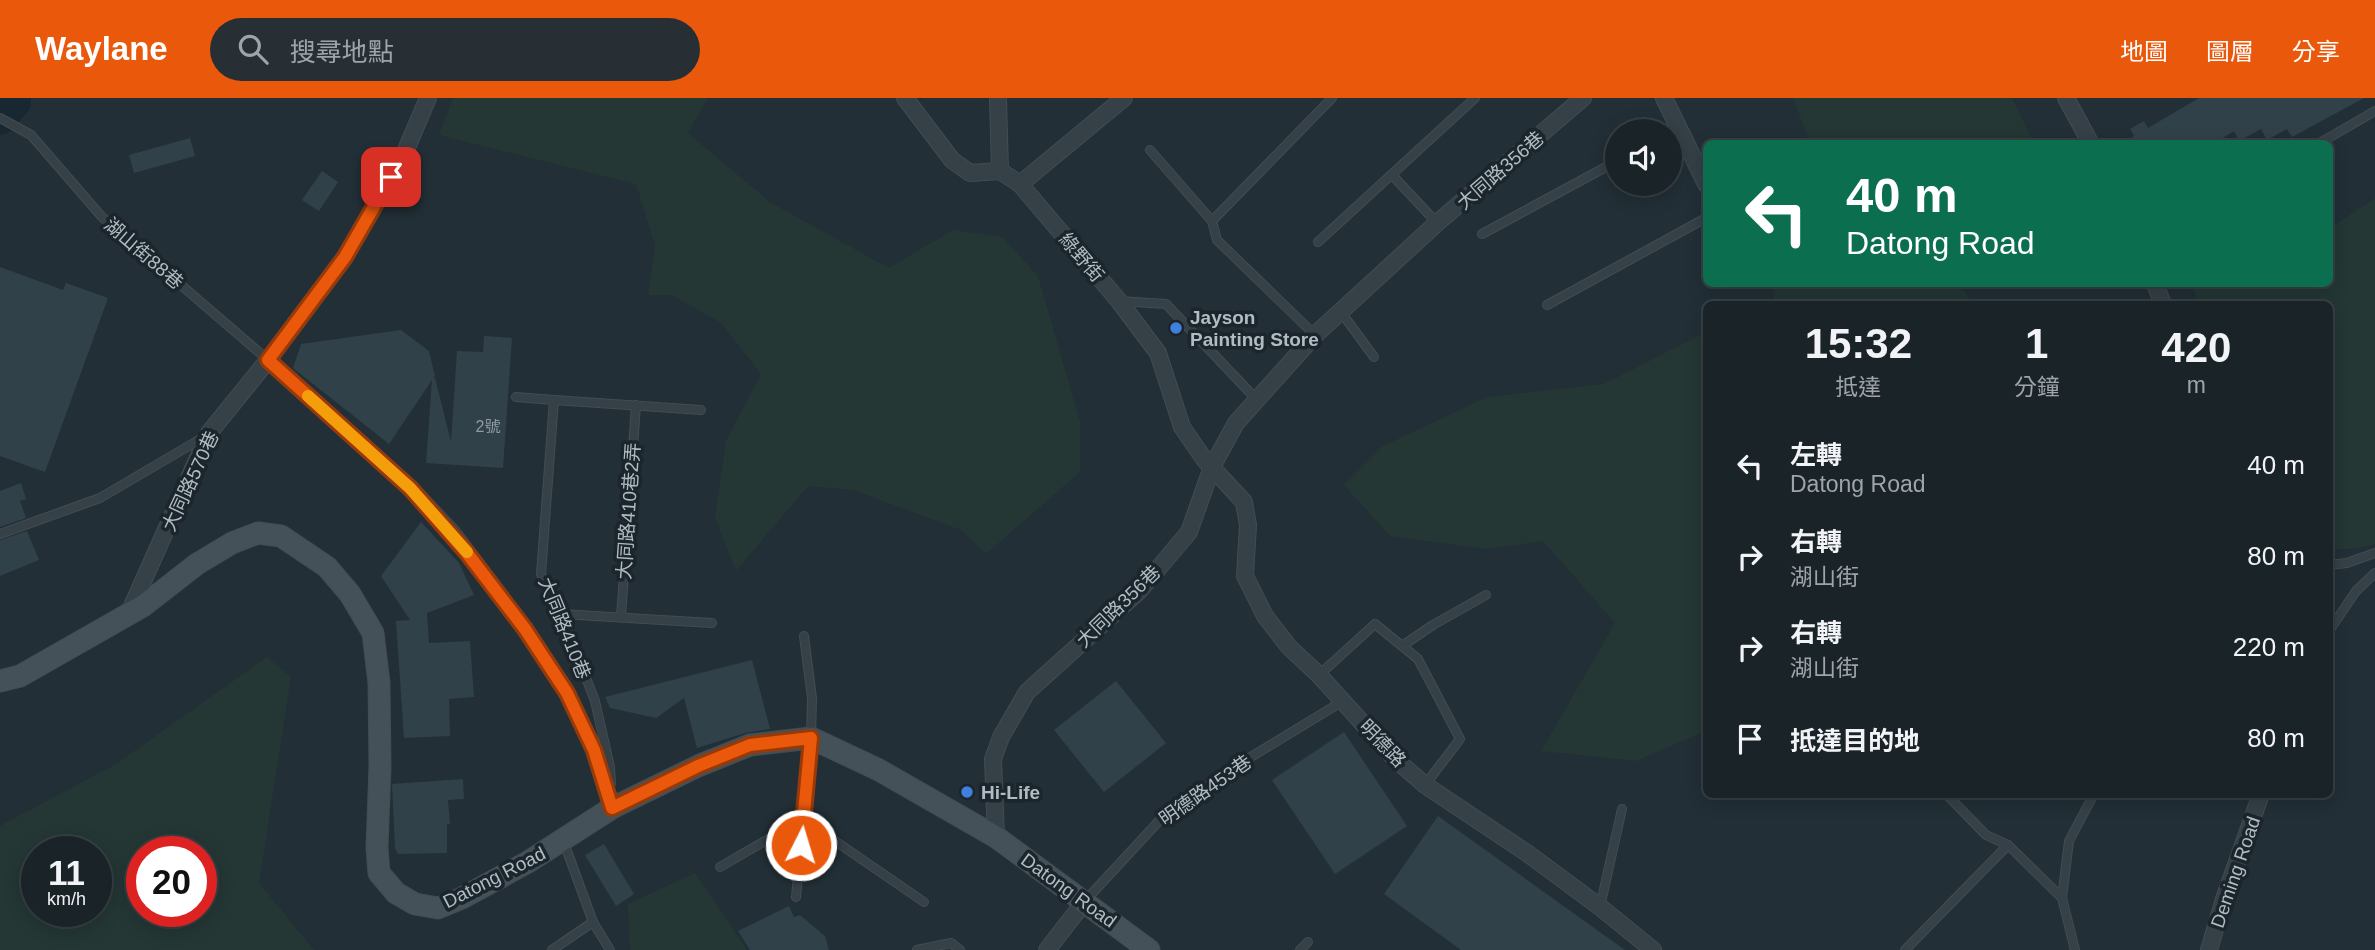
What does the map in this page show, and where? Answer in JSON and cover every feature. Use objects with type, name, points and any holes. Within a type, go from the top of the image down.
[{"type":"street","name":"大同路570巷","points":[[129,613],[209,433],[345,257],[403,156],[428,98]]},
{"type":"street","points":[[905,98],[952,160],[970,173],[1000,171],[998,98]]},
{"type":"street","points":[[1020,184],[1124,98]]},
{"type":"street","name":"大同路356巷","points":[[996,837],[993,759],[1001,737],[1020,703],[1027,692],[1140,590],[1189,532],[1212,467],[1236,424],[1315,335],[1437,223],[1583,98]]},
{"type":"street","points":[[1664,98],[1671,119]]},
{"type":"street","points":[[2066,98],[2089,140]]},
{"type":"street","points":[[1682,144],[1703,179]]},
{"type":"street","name":"綠野街","points":[[1000,171],[1020,184],[1158,353],[1182,427],[1212,467]]},
{"type":"street","points":[[268,360],[410,488],[453,534],[525,629],[567,693],[594,750],[612,808]]},
{"type":"street","name":"明德路","points":[[1212,467],[1244,502],[1248,525],[1245,576],[1265,616],[1289,647],[1319,675],[1395,759],[1425,785],[1516,845],[1653,950]]},
{"type":"street","name":"Datong Road","points":[[0,681],[20,676],[129,613],[232,543],[258,533],[281,536],[327,567],[350,594],[373,633],[379,683],[379,873],[396,893],[415,904],[438,908],[462,898],[563,840],[612,808],[698,766],[750,745],[811,738],[880,769],[996,837],[1149,950]]},
{"type":"street","name":"Deming Road","points":[[2209,950],[2260,798]]},
{"type":"street","points":[[1047,950],[1085,901]]},
{"type":"lane","points":[[1212,221],[1332,98]]},
{"type":"lane","points":[[1318,243],[1475,98]]},
{"type":"lane","points":[[2325,140],[2375,111]]},
{"type":"lane","name":"湖山街88巷","points":[[0,118],[31,135],[102,217],[268,360]]},
{"type":"lane","points":[[1150,150],[1212,221],[1217,240],[1315,335]]},
{"type":"lane","points":[[1482,234],[1605,167]]},
{"type":"lane","points":[[1392,175],[1437,223]]},
{"type":"lane","points":[[1547,305],[1703,220]]},
{"type":"lane","points":[[1119,302],[1166,304],[1256,400]]},
{"type":"lane","points":[[1341,312],[1374,357]]},
{"type":"lane","points":[[516,397],[701,410]]},
{"type":"lane","name":"大同路410巷","points":[[554,400],[541,574],[561,614],[595,701],[610,767],[612,808]]},
{"type":"lane","name":"大同路410巷2弄","points":[[621,617],[636,405]]},
{"type":"lane","points":[[0,534],[100,498],[209,433]]},
{"type":"lane","points":[[2333,565],[2347,563],[2375,553]]},
{"type":"lane","points":[[2333,625],[2356,591],[2375,573]]},
{"type":"lane","points":[[1402,646],[1486,595]]},
{"type":"lane","points":[[561,614],[712,623]]},
{"type":"lane","points":[[1319,675],[1375,624],[1418,659],[1460,738],[1425,785]]},
{"type":"lane","points":[[796,897],[811,738],[812,698],[804,636]]},
{"type":"lane","name":"明德路453巷","points":[[1085,901],[1158,822],[1223,774],[1343,701]]},
{"type":"lane","points":[[1949,798],[1986,835],[2008,845],[2062,898]]},
{"type":"lane","points":[[2075,950],[2062,898],[2070,841],[2092,798]]},
{"type":"lane","points":[[1600,907],[1622,809]]},
{"type":"lane","points":[[720,867],[803,819]]},
{"type":"lane","points":[[803,819],[924,902]]},
{"type":"lane","points":[[563,840],[593,922],[610,950]]},
{"type":"lane","points":[[1905,950],[2008,845]]},
{"type":"lane","points":[[552,950],[593,922]]},
{"type":"lane","points":[[1300,950],[1308,942]]},
{"type":"lane","points":[[916,950],[951,943],[960,950]]},
{"type":"green space","points":[[453,98],[708,98],[688,133],[770,202],[889,268],[953,230],[1002,237],[1038,276],[1080,422],[1080,472],[986,554],[961,530],[853,490],[808,486],[736,571],[715,517],[726,441],[761,374],[721,323],[672,295],[648,295],[655,245],[636,184],[439,135]]},
{"type":"green space","points":[[1793,98],[2012,98],[2033,140],[1809,140]]},
{"type":"green space","points":[[2375,198],[2375,544],[2352,549],[2333,549],[2333,301],[2199,301],[2192,287],[2333,287],[2333,226]]},
{"type":"green space","points":[[1773,287],[1963,287],[1970,301],[1768,301],[1774,298]]},
{"type":"green space","points":[[1703,334],[1703,732],[1636,761],[1541,751],[1615,623],[1543,541],[1486,549],[1390,536],[1344,485],[1383,446],[1487,397],[1604,384]]},
{"type":"green space","points":[[267,657],[291,677],[259,883],[314,950],[0,950],[0,826],[116,764]]},
{"type":"green space","points":[[695,873],[747,950],[630,950],[628,904]]},
{"type":"building","points":[[2199,98],[2364,98],[2292,137],[2287,129],[2267,140],[2261,129],[2241,140],[2234,131],[2219,140],[2128,140],[2134,136],[2130,129],[2144,121],[2148,128]]},
{"type":"building","points":[[190,138],[195,156],[134,173],[129,155]]},
{"type":"building","points":[[322,171],[338,182],[319,211],[302,200]]},
{"type":"building","points":[[0,267],[63,290],[66,283],[108,298],[45,472],[0,456]]},
{"type":"building","points":[[401,330],[429,351],[435,376],[433,378],[451,442],[457,351],[483,352],[484,336],[512,338],[503,468],[426,463],[432,380],[389,444],[293,368],[301,344]]},
{"type":"building","points":[[21,483],[26,499],[20,501],[26,518],[0,527],[0,491]]},
{"type":"building","points":[[421,522],[459,563],[474,595],[427,613],[429,643],[470,641],[474,697],[449,699],[450,736],[404,738],[396,621],[410,620],[381,576]]},
{"type":"building","points":[[27,531],[39,560],[0,576],[0,540]]},
{"type":"building","points":[[752,660],[770,729],[745,733],[697,748],[684,698],[656,718],[610,708],[605,697]]},
{"type":"building","points":[[1116,681],[1166,743],[1104,792],[1054,730]]},
{"type":"building","points":[[1344,732],[1407,826],[1335,874],[1272,780]]},
{"type":"building","points":[[463,779],[464,799],[448,800],[450,824],[447,824],[447,853],[398,854],[395,848],[392,784]]},
{"type":"building","points":[[1438,816],[1625,950],[1461,950],[1384,894]]},
{"type":"building","points":[[604,844],[634,894],[616,906],[585,855]]},
{"type":"building","points":[[789,906],[794,917],[800,915],[825,936],[829,950],[750,950],[738,931]]},
{"type":"waterway","points":[[0,119],[15,102],[15,98]]},
{"type":"slow traffic","points":[[308,396],[410,488],[467,552]]},
{"type":"place","name":"Jayson Painting Store","points":[[1176,328]]},
{"type":"place","name":"Hi-Life","points":[[967,792]]},
{"type":"route","points":[[391,177],[345,257],[268,360],[410,488],[453,534],[525,629],[567,693],[594,750],[612,808],[698,766],[750,745],[811,738],[801,845]]}]
